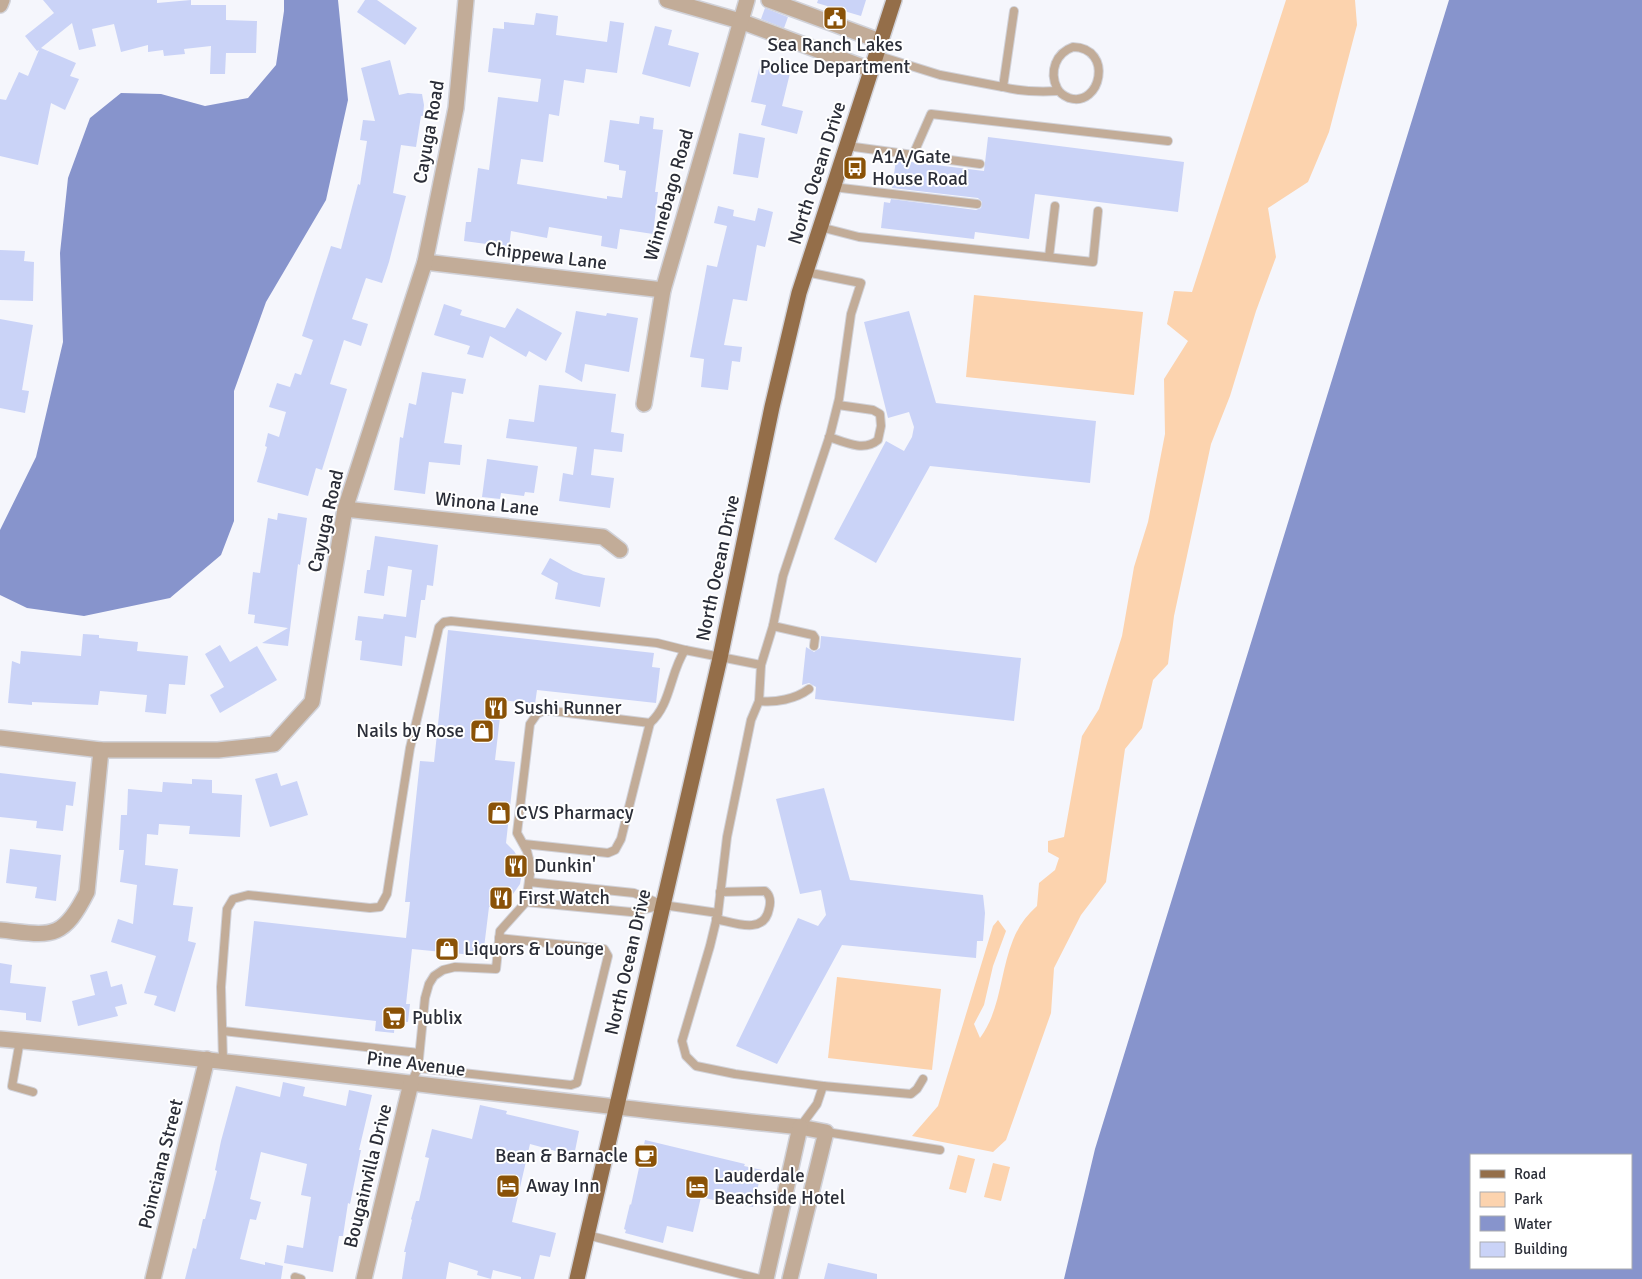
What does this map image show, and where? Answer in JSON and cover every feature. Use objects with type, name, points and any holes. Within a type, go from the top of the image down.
[{"type":"main road","name":"North Ocean Drive","points":[[576,1279],[720,658],[772,406],[806,272],[894,0]]},
{"type":"street","points":[[0,5],[2,0]]},
{"type":"street","name":"Cayuga Road","points":[[0,738],[101,750],[218,750],[274,744],[312,702],[345,509],[425,262],[456,108],[466,0]]},
{"type":"street","points":[[667,0],[740,21],[871,70]]},
{"type":"street","name":"Winnebago Road","points":[[644,404],[663,290],[747,0]]},
{"type":"street","points":[[770,0],[878,48]]},
{"type":"street","name":"Chippewa Lane","points":[[425,262],[663,290]]},
{"type":"street","name":"Winona Lane","points":[[345,509],[603,537],[620,550]]},
{"type":"street","points":[[0,930],[46,935],[64,927],[76,913],[87,892],[101,750]]},
{"type":"street","name":"Pine Avenue","points":[[0,1038],[207,1059],[616,1108],[800,1127],[826,1132]]},
{"type":"street","name":"Poinciana Street","points":[[153,1279],[207,1059]]},
{"type":"street","name":"Bougainvilla Drive","points":[[364,1279],[411,1083]]},
{"type":"street","points":[[766,1279],[800,1127]]},
{"type":"street","points":[[790,1279],[826,1132]]},
{"type":"lane","points":[[1003,87],[1014,11]]},
{"type":"lane","points":[[878,48],[940,75],[1018,91],[1058,91],[1066,97],[1075,99],[1084,98],[1092,92],[1097,84],[1098,63],[1090,50],[1082,47],[1073,47],[1064,50],[1058,56],[1055,64],[1054,82],[1058,91]]},
{"type":"lane","points":[[913,155],[930,114],[1168,141]]},
{"type":"lane","points":[[847,146],[980,164]]},
{"type":"lane","points":[[833,187],[977,204]]},
{"type":"lane","points":[[1049,257],[1054,206]]},
{"type":"lane","points":[[820,227],[859,237],[1093,262],[1098,211]]},
{"type":"lane","points":[[806,272],[861,283],[851,314],[838,405],[783,576],[773,626],[761,665],[758,701],[751,720],[727,836],[717,916],[682,1041],[686,1056],[696,1066],[735,1074],[823,1086],[910,1094],[917,1089],[923,1079]]},
{"type":"lane","points":[[829,437],[861,446],[868,446],[878,440],[880,433],[880,414],[873,410],[838,405]]},
{"type":"lane","points":[[223,1061],[221,988],[227,909],[233,898],[248,895],[370,908],[380,907],[387,894],[410,748],[439,628],[444,622],[451,621],[657,643],[720,658],[761,665]]},
{"type":"lane","points":[[773,626],[813,635],[815,638],[814,646]]},
{"type":"lane","points":[[524,844],[608,853],[615,850],[621,838],[650,722],[666,702],[677,662],[685,650]]},
{"type":"lane","points":[[758,701],[776,701],[803,694],[809,688]]},
{"type":"lane","points":[[411,1083],[418,1068],[426,998],[429,984],[434,976],[443,970],[455,967],[496,970],[500,931],[526,902],[531,867],[527,851],[517,833],[530,724],[534,717],[543,711],[650,722]]},
{"type":"lane","points":[[529,882],[634,893],[663,905],[717,916],[748,925],[758,925],[765,920],[770,904],[769,895],[765,891],[720,892]]},
{"type":"lane","points":[[526,902],[630,912],[663,905]]},
{"type":"lane","points":[[418,1068],[571,1084],[577,1083],[608,956],[604,949],[499,938]]},
{"type":"lane","points":[[223,1031],[419,1054]]},
{"type":"lane","points":[[20,1040],[12,1086],[33,1092]]},
{"type":"lane","points":[[800,1127],[817,1104],[823,1086]]},
{"type":"lane","points":[[826,1132],[940,1150]]},
{"type":"lane","points":[[587,1235],[760,1279]]},
{"type":"green space","points":[[1286,0],[1355,0],[1357,25],[1329,132],[1308,182],[1268,208],[1276,257],[1256,311],[1230,396],[1211,444],[1174,616],[1168,664],[1153,680],[1142,728],[1125,749],[1106,882],[1081,915],[1054,968],[1051,1013],[1006,1140],[993,1152],[912,1136],[938,1106],[993,926],[998,920],[1006,931],[993,966],[984,1005],[974,1024],[980,1038],[992,1015],[1015,935],[1029,914],[1037,906],[1039,883],[1055,870],[1059,858],[1048,852],[1048,841],[1064,837],[1082,736],[1099,709],[1122,636],[1134,567],[1148,522],[1165,434],[1164,379],[1188,341],[1167,324],[1174,291],[1192,292]]},
{"type":"green space","points":[[974,295],[1143,312],[1134,395],[966,377]]},
{"type":"green space","points":[[837,977],[941,989],[932,1070],[828,1058]]},
{"type":"green space","points":[[958,1155],[975,1159],[966,1193],[949,1189]]},
{"type":"green space","points":[[993,1163],[1010,1167],[1001,1201],[984,1197]]},
{"type":"water","points":[[284,0],[338,0],[348,100],[326,200],[266,302],[234,391],[234,521],[221,555],[170,598],[84,616],[27,608],[0,595],[0,530],[36,457],[63,342],[60,253],[68,178],[90,118],[121,93],[161,94],[205,106],[248,98],[276,65]]},
{"type":"water","points":[[1449,0],[1642,0],[1642,1279],[1064,1279],[1095,1149]]},
{"type":"building","points":[[43,0],[157,0],[157,3],[191,0],[191,5],[226,5],[226,20],[257,21],[256,53],[226,53],[225,74],[210,74],[211,46],[184,49],[185,54],[164,56],[163,50],[148,52],[148,45],[121,52],[114,24],[92,29],[96,46],[79,50],[72,23],[41,48],[76,63],[70,76],[79,79],[65,110],[51,103],[38,165],[0,156],[0,99],[6,100],[19,72],[28,76],[39,50],[37,51],[25,36],[54,13]]},
{"type":"building","points":[[365,0],[377,0],[417,28],[405,45],[357,12]]},
{"type":"building","points":[[818,0],[866,0],[861,16],[817,3]]},
{"type":"building","points":[[765,8],[788,17],[784,28],[761,19]]},
{"type":"building","points":[[536,13],[558,16],[556,35],[607,42],[610,21],[624,23],[617,73],[586,69],[584,83],[564,80],[559,116],[549,114],[543,162],[521,159],[517,184],[607,199],[607,196],[622,198],[626,171],[619,170],[619,165],[604,162],[610,120],[639,124],[640,116],[654,118],[653,129],[663,130],[655,192],[658,192],[653,234],[620,229],[617,249],[601,246],[602,236],[549,227],[547,238],[511,231],[509,247],[464,241],[466,222],[471,222],[478,168],[489,170],[498,97],[538,102],[541,79],[488,72],[493,28],[504,29],[504,22],[534,25]]},
{"type":"building","points":[[655,26],[672,30],[668,45],[699,53],[690,87],[642,74]]},
{"type":"building","points":[[390,60],[399,95],[408,93],[422,94],[423,116],[421,116],[416,147],[401,145],[393,193],[406,196],[389,262],[382,283],[366,278],[352,319],[368,324],[361,346],[344,340],[330,384],[347,389],[322,470],[316,468],[308,496],[257,482],[267,447],[265,446],[268,433],[279,437],[286,412],[269,407],[277,383],[290,387],[295,373],[301,375],[313,340],[302,336],[331,246],[341,249],[358,184],[360,185],[367,141],[360,140],[363,120],[375,121],[361,68]]},
{"type":"building","points":[[761,61],[791,69],[782,106],[803,111],[797,134],[761,125],[766,105],[751,102]]},
{"type":"building","points":[[739,133],[765,138],[758,178],[733,174]]},
{"type":"building","points":[[988,137],[1184,162],[1178,212],[1035,194],[1029,239],[975,232],[974,239],[881,228],[884,202],[890,203],[891,199],[976,210],[981,208],[982,202],[978,198],[892,188],[896,160],[984,171]]},
{"type":"building","points":[[718,206],[734,210],[733,216],[755,221],[758,208],[773,212],[765,247],[757,245],[747,301],[733,299],[724,345],[742,347],[740,362],[732,361],[728,390],[701,387],[704,359],[690,357],[707,265],[717,267],[727,226],[714,223]]},
{"type":"building","points":[[0,250],[25,251],[24,261],[34,262],[33,301],[0,300]]},
{"type":"building","points":[[444,304],[462,310],[460,315],[505,328],[517,308],[562,333],[546,361],[529,351],[526,357],[490,336],[483,358],[467,354],[470,346],[434,335]]},
{"type":"building","points":[[576,311],[606,316],[607,313],[638,318],[629,372],[585,364],[582,382],[565,372]]},
{"type":"building","points":[[909,311],[936,403],[1096,421],[1090,483],[930,466],[876,563],[834,539],[886,441],[904,451],[912,437],[914,427],[909,412],[888,418],[864,322]]},
{"type":"building","points":[[0,319],[33,325],[22,390],[29,391],[25,413],[0,408]]},
{"type":"building","points":[[422,372],[466,379],[463,394],[452,392],[444,443],[462,445],[460,465],[429,462],[425,494],[394,490],[400,437],[403,438],[409,403],[416,405]]},
{"type":"building","points":[[539,385],[616,394],[611,432],[624,434],[622,452],[594,449],[591,475],[614,478],[610,508],[559,501],[563,473],[573,475],[577,447],[506,438],[509,419],[534,422]]},
{"type":"building","points":[[487,459],[538,466],[534,493],[525,492],[524,496],[501,493],[500,499],[482,497]]},
{"type":"building","points":[[278,513],[307,518],[300,565],[298,564],[288,646],[262,643],[288,628],[254,623],[255,615],[248,614],[253,572],[260,573],[268,518],[277,520]]},
{"type":"building","points":[[375,536],[438,545],[433,586],[427,585],[425,600],[421,600],[416,638],[405,636],[402,666],[360,660],[362,641],[355,640],[358,616],[383,619],[384,614],[406,617],[412,570],[388,566],[384,596],[364,593],[367,570],[370,570]]},
{"type":"building","points":[[550,558],[584,575],[605,578],[600,607],[555,599],[558,583],[541,574]]},
{"type":"building","points":[[448,630],[654,653],[652,667],[660,668],[656,703],[537,690],[535,704],[502,700],[495,760],[515,762],[506,843],[520,861],[522,873],[520,884],[513,894],[504,901],[489,907],[483,956],[412,949],[406,1004],[410,1004],[408,1022],[395,1021],[394,1033],[375,1031],[376,1021],[245,1006],[254,921],[406,938],[410,902],[405,902],[420,761],[434,762]]},
{"type":"building","points":[[83,634],[99,635],[99,638],[138,642],[137,651],[188,656],[185,685],[169,684],[166,714],[145,712],[147,695],[100,691],[98,705],[32,702],[32,705],[8,703],[12,661],[20,664],[21,651],[81,656]]},
{"type":"building","points":[[821,636],[1021,658],[1014,721],[815,699],[816,687],[809,683],[802,685],[806,647],[814,652],[820,648]]},
{"type":"building","points":[[220,645],[230,662],[257,646],[277,680],[220,713],[210,695],[224,687],[205,654]]},
{"type":"building","points":[[0,773],[76,782],[73,806],[66,805],[63,831],[36,828],[37,821],[0,817]]},
{"type":"building","points":[[277,773],[281,786],[297,781],[308,815],[270,827],[255,779]]},
{"type":"building","points":[[192,779],[212,780],[212,793],[242,795],[240,837],[189,834],[190,826],[159,824],[158,835],[147,834],[145,865],[178,869],[173,905],[193,907],[188,941],[196,943],[175,1012],[154,1005],[157,996],[144,993],[156,956],[111,942],[118,919],[133,924],[137,885],[120,882],[124,850],[119,850],[121,815],[127,815],[128,789],[162,792],[163,782],[192,784]]},
{"type":"building","points":[[824,788],[850,880],[983,895],[985,913],[983,941],[977,941],[976,958],[842,945],[777,1064],[736,1046],[798,918],[818,926],[826,915],[821,890],[800,894],[776,799]]},
{"type":"building","points":[[10,849],[61,855],[56,901],[35,898],[37,887],[6,883]]},
{"type":"building","points":[[0,963],[12,965],[10,983],[46,987],[41,1022],[26,1020],[26,1013],[0,1010]]},
{"type":"building","points":[[107,971],[111,987],[122,984],[127,1004],[115,1007],[118,1016],[78,1026],[72,1001],[95,995],[90,975]]},
{"type":"building","points":[[283,1082],[305,1087],[303,1096],[346,1106],[349,1090],[372,1095],[359,1150],[361,1150],[350,1204],[348,1203],[343,1236],[339,1236],[333,1272],[284,1263],[287,1245],[303,1248],[311,1197],[301,1195],[307,1164],[261,1152],[250,1199],[261,1202],[256,1220],[250,1219],[240,1259],[265,1265],[265,1262],[283,1266],[281,1279],[185,1279],[193,1248],[196,1249],[203,1219],[205,1219],[217,1171],[215,1170],[221,1141],[236,1086],[280,1097]]},
{"type":"building","points":[[480,1105],[507,1111],[506,1114],[579,1131],[574,1156],[530,1144],[512,1222],[556,1233],[550,1257],[540,1255],[534,1279],[521,1279],[521,1277],[493,1270],[491,1279],[477,1275],[478,1271],[449,1262],[446,1279],[402,1279],[406,1252],[404,1252],[411,1219],[416,1201],[419,1201],[429,1158],[425,1157],[432,1129],[472,1139]]},
{"type":"building","name":"Lauderdale Beachside Hotel","points":[[645,1140],[745,1164],[744,1166],[762,1170],[753,1207],[739,1204],[738,1206],[701,1197],[693,1232],[667,1226],[663,1243],[625,1233],[626,1230],[624,1229]]},
{"type":"building","points":[[828,1263],[877,1274],[877,1279],[824,1279]]},
{"type":"place","name":"Sea Ranch Lakes Police Department","points":[[835,18]]},
{"type":"place","name":"A1A/Gate House Road","points":[[855,168]]},
{"type":"place","name":"Sushi Runner","points":[[496,708]]},
{"type":"place","name":"Nails by Rose","points":[[482,731]]},
{"type":"place","name":"CVS Pharmacy","points":[[499,813]]},
{"type":"place","name":"Dunkin'","points":[[516,866]]},
{"type":"place","name":"First Watch","points":[[501,898]]},
{"type":"place","name":"Liquors & Lounge","points":[[447,949]]},
{"type":"place","name":"Publix","points":[[394,1018]]},
{"type":"place","name":"Bean & Barnacle","points":[[646,1156]]},
{"type":"place","name":"Away Inn","points":[[508,1186]]},
{"type":"place","name":"Lauderdale Beachside Hotel","points":[[697,1187]]}]
